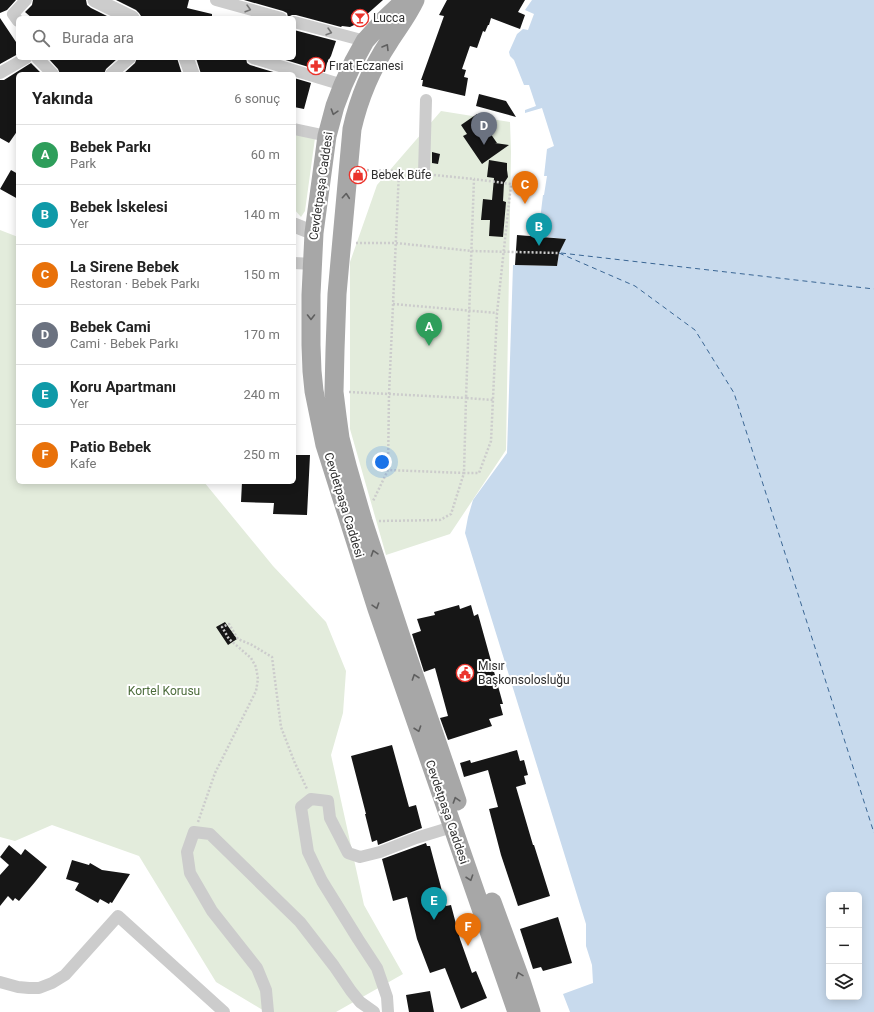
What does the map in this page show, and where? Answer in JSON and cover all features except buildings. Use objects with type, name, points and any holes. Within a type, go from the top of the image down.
[{"type":"main road","name":"Cevdetpaşa Caddesi","points":[[407,0],[384,20],[365,41],[354,60],[335,106],[326,141],[314,233],[311,295],[312,371],[314,391],[325,445],[349,524],[452,827],[517,1012]]},
{"type":"main road","name":"Cevdetpaşa Caddesi","points":[[415,0],[376,64],[356,110],[352,129],[337,294],[334,392],[340,438],[363,521],[463,819],[521,980],[531,1012]]},
{"type":"main road","points":[[343,85],[362,94]]},
{"type":"main road","points":[[326,141],[344,143],[350,150]]},
{"type":"main road","points":[[314,233],[342,239]]},
{"type":"main road","points":[[311,295],[315,298],[323,299],[330,298],[337,294]]},
{"type":"street","points":[[16,18],[13,14],[26,0]]},
{"type":"street","points":[[95,0],[128,16]]},
{"type":"street","points":[[216,0],[274,16]]},
{"type":"street","points":[[296,23],[365,41]]},
{"type":"street","points":[[0,73],[23,60]]},
{"type":"street","points":[[39,60],[52,72]]},
{"type":"street","points":[[113,72],[128,60]]},
{"type":"street","points":[[187,60],[191,72]]},
{"type":"street","points":[[260,60],[343,85]]},
{"type":"street","points":[[424,174],[426,100]]},
{"type":"street","points":[[296,130],[326,141]]},
{"type":"street","points":[[296,225],[314,233]]},
{"type":"street","points":[[296,263],[313,264]]},
{"type":"street","points":[[388,1012],[387,997],[377,968],[322,881],[308,852],[301,807],[311,799],[328,801],[330,818],[348,853],[360,857],[380,852],[416,838],[452,827]]},
{"type":"street","points":[[268,1012],[266,990],[257,968],[212,911],[190,873],[187,852],[194,832],[210,834],[300,922],[360,1002],[374,1012]]},
{"type":"street","points":[[0,982],[18,987],[29,988],[39,988],[52,983],[65,975],[118,916],[224,1012]]},
{"type":"path","points":[[348,170],[399,171],[511,184],[497,313],[491,441],[479,473],[388,470]]},
{"type":"path","points":[[399,171],[389,394],[388,470],[363,521],[440,520],[451,514],[464,472],[474,179]]},
{"type":"path","points":[[342,239],[472,251],[559,253]]},
{"type":"path","points":[[393,304],[497,313]]},
{"type":"path","points":[[334,392],[493,400]]},
{"type":"path","points":[[194,832],[215,772],[256,691],[258,679],[256,667],[251,658],[230,639],[222,627],[229,624],[238,639],[252,645],[272,657],[282,727],[294,762],[311,799]]},
{"type":"green space","points":[[441,111],[510,122],[511,152],[506,450],[450,534],[386,555],[350,429],[350,262],[377,185]]},
{"type":"green space","points":[[296,134],[315,138],[305,211],[301,217],[296,211]]},
{"type":"green space","name":"Kortel Korusu","points":[[0,230],[16,236],[16,484],[206,484],[273,566],[326,622],[346,671],[343,713],[331,755],[364,905],[403,974],[336,1012],[266,1012],[216,982],[139,856],[52,825],[15,841],[0,837]]},
{"type":"water","points":[[532,0],[874,0],[874,1012],[570,1012],[563,994],[593,983],[592,965],[586,946],[586,924],[465,533],[473,500],[507,453],[513,265],[557,266],[559,253],[565,239],[538,236],[547,176],[544,176],[547,149],[554,146],[542,108],[525,113],[525,110],[536,106],[529,85],[524,85],[514,60],[510,56],[509,52],[517,34],[523,29],[528,30],[534,14],[525,10]]},
{"type":"ferry route","points":[[559,253],[635,286],[695,330],[734,393],[874,833]]},
{"type":"ferry route","points":[[561,253],[874,289]]},
{"type":"place","name":"Lucca","points":[[360,18]]},
{"type":"place","name":"Fırat Eczanesi","points":[[316,66]]},
{"type":"place","name":"Bebek Cami","points":[[484,145]]},
{"type":"place","name":"Bebek Büfe","points":[[358,175]]},
{"type":"place","name":"La Sirene Bebek","points":[[525,204]]},
{"type":"place","name":"Bebek İskelesi","points":[[539,246]]},
{"type":"place","name":"Bebek Parkı","points":[[429,346]]},
{"type":"place","name":"Mısır Başkonsolosluğu","points":[[465,673]]},
{"type":"place","name":"Koru Apartmanı","points":[[434,920]]},
{"type":"place","name":"Patio Bebek","points":[[468,946]]}]
